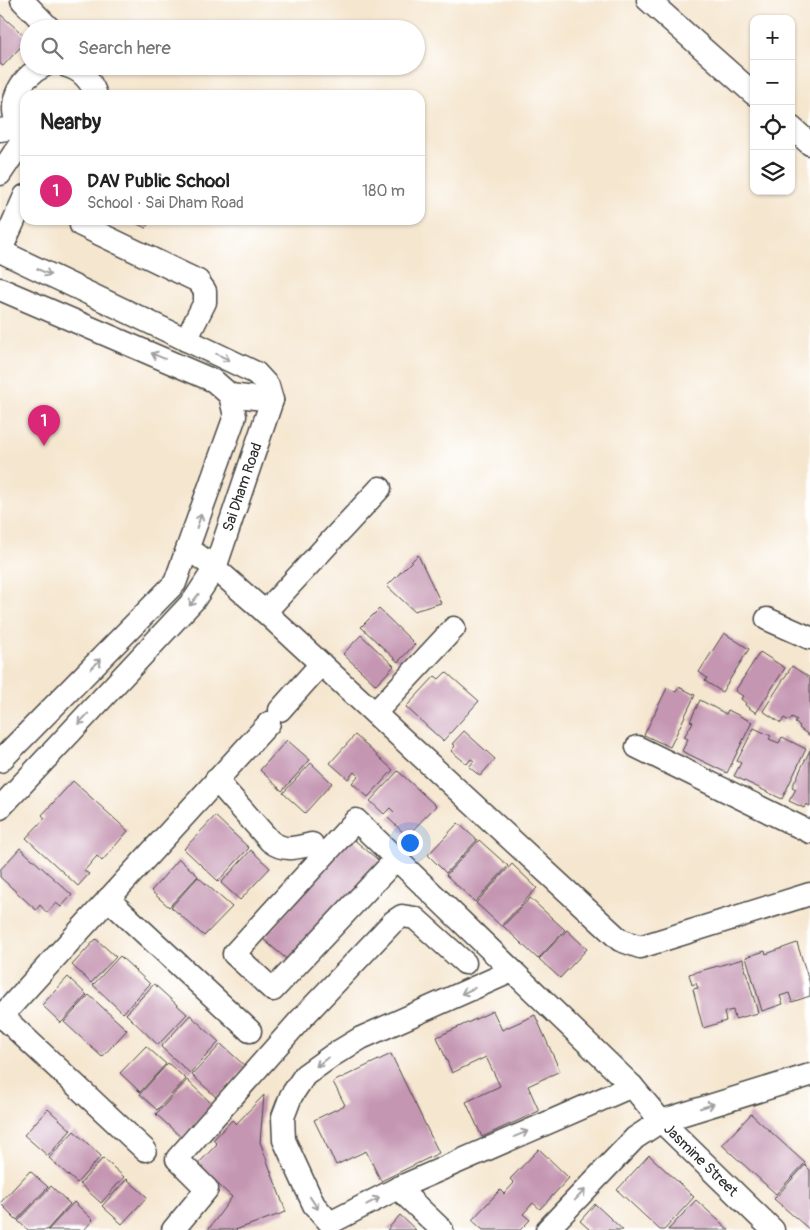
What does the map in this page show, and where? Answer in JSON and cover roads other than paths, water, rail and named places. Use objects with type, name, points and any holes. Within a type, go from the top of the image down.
[{"type":"street","points":[[22,0],[41,20]]},
{"type":"street","points":[[648,0],[750,90]]},
{"type":"street","points":[[0,174],[18,132],[14,107],[16,93],[22,81],[29,75]]},
{"type":"street","points":[[84,75],[94,90]]},
{"type":"street","points":[[795,131],[810,144]]},
{"type":"street","points":[[0,289],[188,369],[214,381],[230,395],[272,400],[268,386],[256,373],[0,252],[20,207]]},
{"type":"street","points":[[82,225],[198,281],[205,291],[205,302],[186,340]]},
{"type":"street","name":"Sai Dham Road","points":[[0,761],[176,583],[235,416],[230,395]]},
{"type":"street","name":"Sai Dham Road","points":[[0,808],[194,600],[215,568],[272,400]]},
{"type":"street","points":[[264,612],[380,488]]},
{"type":"street","points":[[189,549],[215,568],[264,612],[620,940],[640,947],[810,894]]},
{"type":"street","points":[[767,619],[810,638]]},
{"type":"street","points":[[375,714],[454,628]]},
{"type":"street","points":[[145,1150],[1,1017],[321,664]]},
{"type":"street","points":[[637,747],[810,832]]},
{"type":"street","points":[[216,780],[278,848],[288,850],[312,844]]},
{"type":"street","name":"Jasmine Street","points":[[397,858],[273,990],[234,954],[356,820],[397,858],[632,1086],[660,1120],[773,1230]]},
{"type":"street","points":[[108,899],[250,1031]]},
{"type":"street","points":[[173,1230],[207,1189],[177,1158],[301,1018],[393,922],[402,916],[415,918],[465,963]]},
{"type":"street","points":[[512,971],[362,1038],[332,1055],[305,1075],[291,1096],[283,1117],[284,1140],[314,1204],[330,1223],[398,1188],[632,1086]]},
{"type":"street","points":[[547,1230],[635,1138],[660,1120],[810,1075]]},
{"type":"street","points":[[398,1188],[442,1230]]},
{"type":"place","name":"DAV Public School","points":[[44,446]]}]
